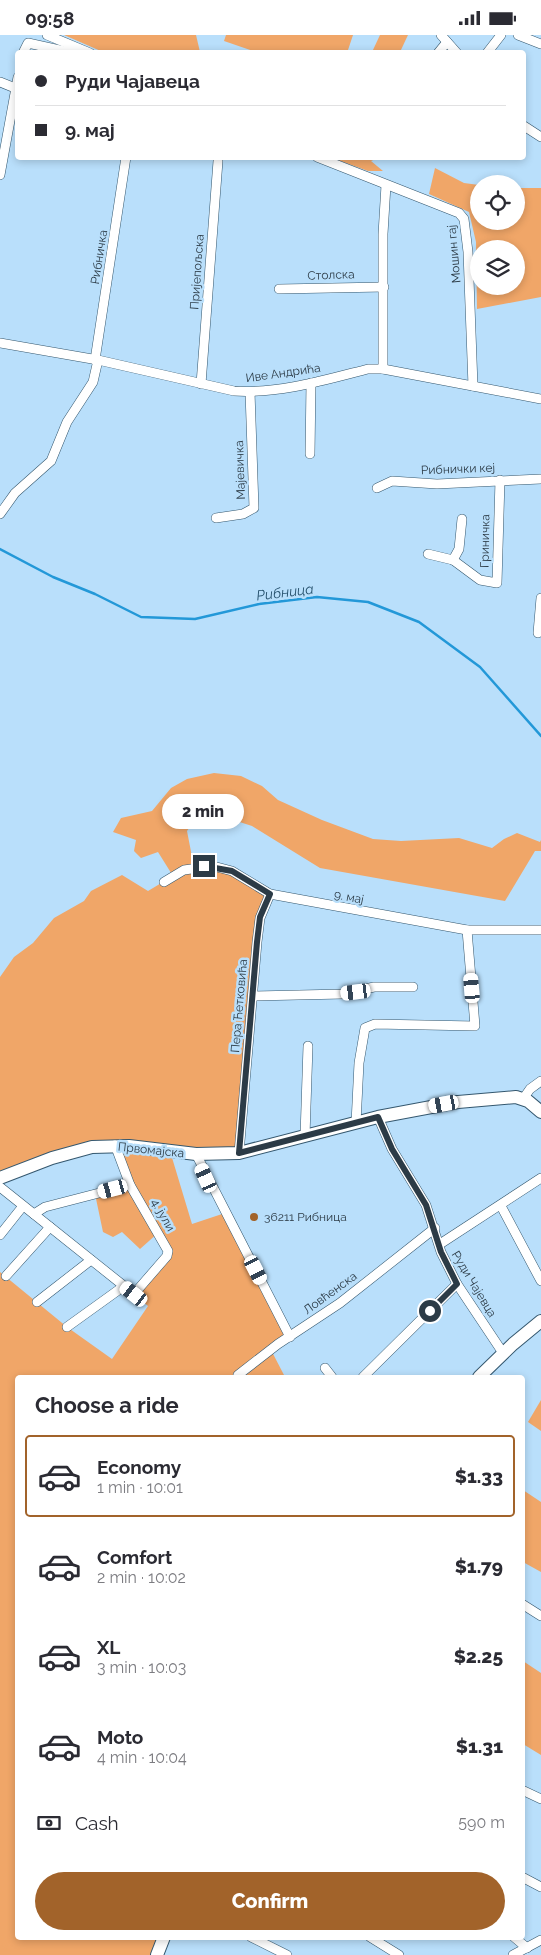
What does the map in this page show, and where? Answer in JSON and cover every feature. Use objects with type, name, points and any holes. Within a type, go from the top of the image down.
[{"type":"main road","name":"Првомајска","points":[[0,1178],[71,1152],[115,1145],[196,1154],[239,1153],[378,1117],[458,1102],[508,1097],[523,1099]]},
{"type":"main road","points":[[523,1099],[533,1103],[541,1112]]},
{"type":"main road","points":[[481,1375],[502,1353],[541,1321]]},
{"type":"main road","points":[[157,1955],[163,1940]]},
{"type":"street","points":[[47,35],[83,50]]},
{"type":"street","points":[[489,50],[501,35]]},
{"type":"street","points":[[518,35],[541,44]]},
{"type":"street","points":[[439,50],[444,38],[454,50]]},
{"type":"street","points":[[24,50],[28,43],[60,50]]},
{"type":"street","points":[[0,82],[15,88],[0,175]]},
{"type":"street","points":[[526,127],[541,137]]},
{"type":"street","name":"Рибничка","points":[[0,514],[15,493],[50,461],[67,422],[93,381],[126,160]]},
{"type":"street","name":"Мошин гај","points":[[324,160],[458,213],[464,219],[468,252],[473,386]]},
{"type":"street","name":"Пријепољска","points":[[202,384],[218,161]]},
{"type":"street","points":[[383,369],[383,234],[386,185]]},
{"type":"street","name":"Столска","points":[[278,289],[384,287]]},
{"type":"street","name":"Иве Андрића","points":[[0,343],[96,360],[202,384],[250,392],[311,383],[368,369],[383,369],[541,399]]},
{"type":"street","points":[[310,454],[311,383]]},
{"type":"street","name":"Мајевичка","points":[[216,518],[244,514],[254,508],[250,392]]},
{"type":"street","name":"Рибнички кеј","points":[[377,487],[392,481],[437,484],[541,479]]},
{"type":"street","name":"Гриничка","points":[[428,554],[453,561],[480,580],[497,583],[500,480]]},
{"type":"street","name":"Гриничка","points":[[453,561],[460,549],[462,519]]},
{"type":"street","points":[[538,633],[541,598]]},
{"type":"street","name":"9. мај","points":[[164,882],[184,870],[213,866],[232,871],[270,894],[467,930],[541,931]]},
{"type":"street","name":"Пера Ћетковића","points":[[239,1153],[260,917],[270,894]]},
{"type":"street","points":[[356,1123],[361,1041],[363,1031],[367,1026],[375,1024],[475,1026],[467,930]]},
{"type":"street","points":[[253,996],[343,994],[374,987],[412,987]]},
{"type":"street","points":[[305,1136],[308,1046]]},
{"type":"street","points":[[523,1099],[530,1089],[541,1081]]},
{"type":"street","name":"Руди Чајевца","points":[[378,1117],[392,1149],[426,1205],[441,1252],[457,1284],[502,1353]]},
{"type":"street","name":"4. јули","points":[[115,1145],[130,1185],[168,1251],[167,1256],[134,1294],[124,1285]]},
{"type":"street","points":[[196,1154],[290,1337]]},
{"type":"street","points":[[440,1244],[541,1178]]},
{"type":"street","points":[[34,1214],[45,1207],[130,1185]]},
{"type":"street","points":[[0,1187],[124,1285],[67,1327]]},
{"type":"street","points":[[0,1235],[23,1206]]},
{"type":"street","points":[[500,1206],[541,1281]]},
{"type":"street","points":[[6,1276],[50,1227]]},
{"type":"street","points":[[435,1230],[452,1236]]},
{"type":"street","name":"Ловћенска","points":[[239,1375],[340,1303],[435,1230]]},
{"type":"street","points":[[37,1302],[91,1259]]},
{"type":"street","points":[[365,1375],[457,1284]]},
{"type":"street","points":[[325,1368],[330,1375]]},
{"type":"street","points":[[525,1606],[541,1616]]},
{"type":"street","points":[[525,1791],[541,1799]]},
{"type":"street","points":[[525,1879],[541,1887]]},
{"type":"street","points":[[257,1940],[287,1955]]},
{"type":"street","points":[[375,1940],[399,1955]]},
{"type":"street","points":[[518,1940],[527,1948]]},
{"type":"street","points":[[513,1955],[541,1940]]},
{"type":"shaded area","points":[[64,35],[196,35],[200,50],[98,50]]},
{"type":"shaded area","points":[[226,35],[353,35],[348,50],[250,50],[224,41]]},
{"type":"shaded area","points":[[380,35],[408,35],[401,50],[373,50]]},
{"type":"shaded area","points":[[338,160],[373,160],[371,161],[383,171],[368,171]]},
{"type":"shaded area","points":[[435,168],[464,183],[470,184],[470,216],[469,212],[429,194]]},
{"type":"shaded area","points":[[525,188],[541,188],[541,297],[477,309],[477,295],[525,295],[525,240],[476,240],[473,230],[525,230]]},
{"type":"shaded area","points":[[214,773],[241,776],[262,786],[278,800],[322,820],[373,839],[401,841],[459,838],[492,848],[504,839],[517,833],[540,842],[541,840],[541,851],[535,851],[505,901],[320,868],[252,826],[218,815],[197,817],[187,831],[194,867],[213,866],[270,894],[263,907],[239,1153],[170,1151],[192,1224],[225,1213],[290,1337],[271,1350],[284,1375],[15,1375],[15,1940],[163,1940],[157,1955],[0,1955],[0,1272],[67,1327],[112,1359],[148,1306],[134,1294],[167,1256],[158,1233],[140,1249],[122,1232],[113,1237],[103,1232],[95,1194],[130,1185],[115,1146],[0,1178],[0,977],[14,957],[33,943],[54,918],[84,901],[91,891],[122,875],[148,891],[173,876],[158,852],[141,858],[134,851],[136,840],[113,832],[121,818],[152,811],[171,788],[187,779]]},
{"type":"shaded area","points":[[541,1400],[541,1431],[528,1422]]},
{"type":"shaded area","points":[[525,1491],[541,1502],[541,1572],[525,1563]]},
{"type":"shaded area","points":[[525,1662],[541,1673],[541,1755],[525,1745]]},
{"type":"waterway","name":"Рибница","points":[[0,549],[53,577],[95,594],[141,617],[195,619],[259,604],[317,597],[368,602],[419,622],[480,667],[541,736]]},
{"type":"place","name":"36211 Рибница","points":[[254,1217]]},
{"type":"route","points":[[204,866],[213,866],[232,871],[270,894],[260,917],[257,942],[256,973],[239,1153],[269,1147],[378,1117],[392,1149],[426,1205],[435,1228],[441,1252],[457,1284],[430,1311]]}]
